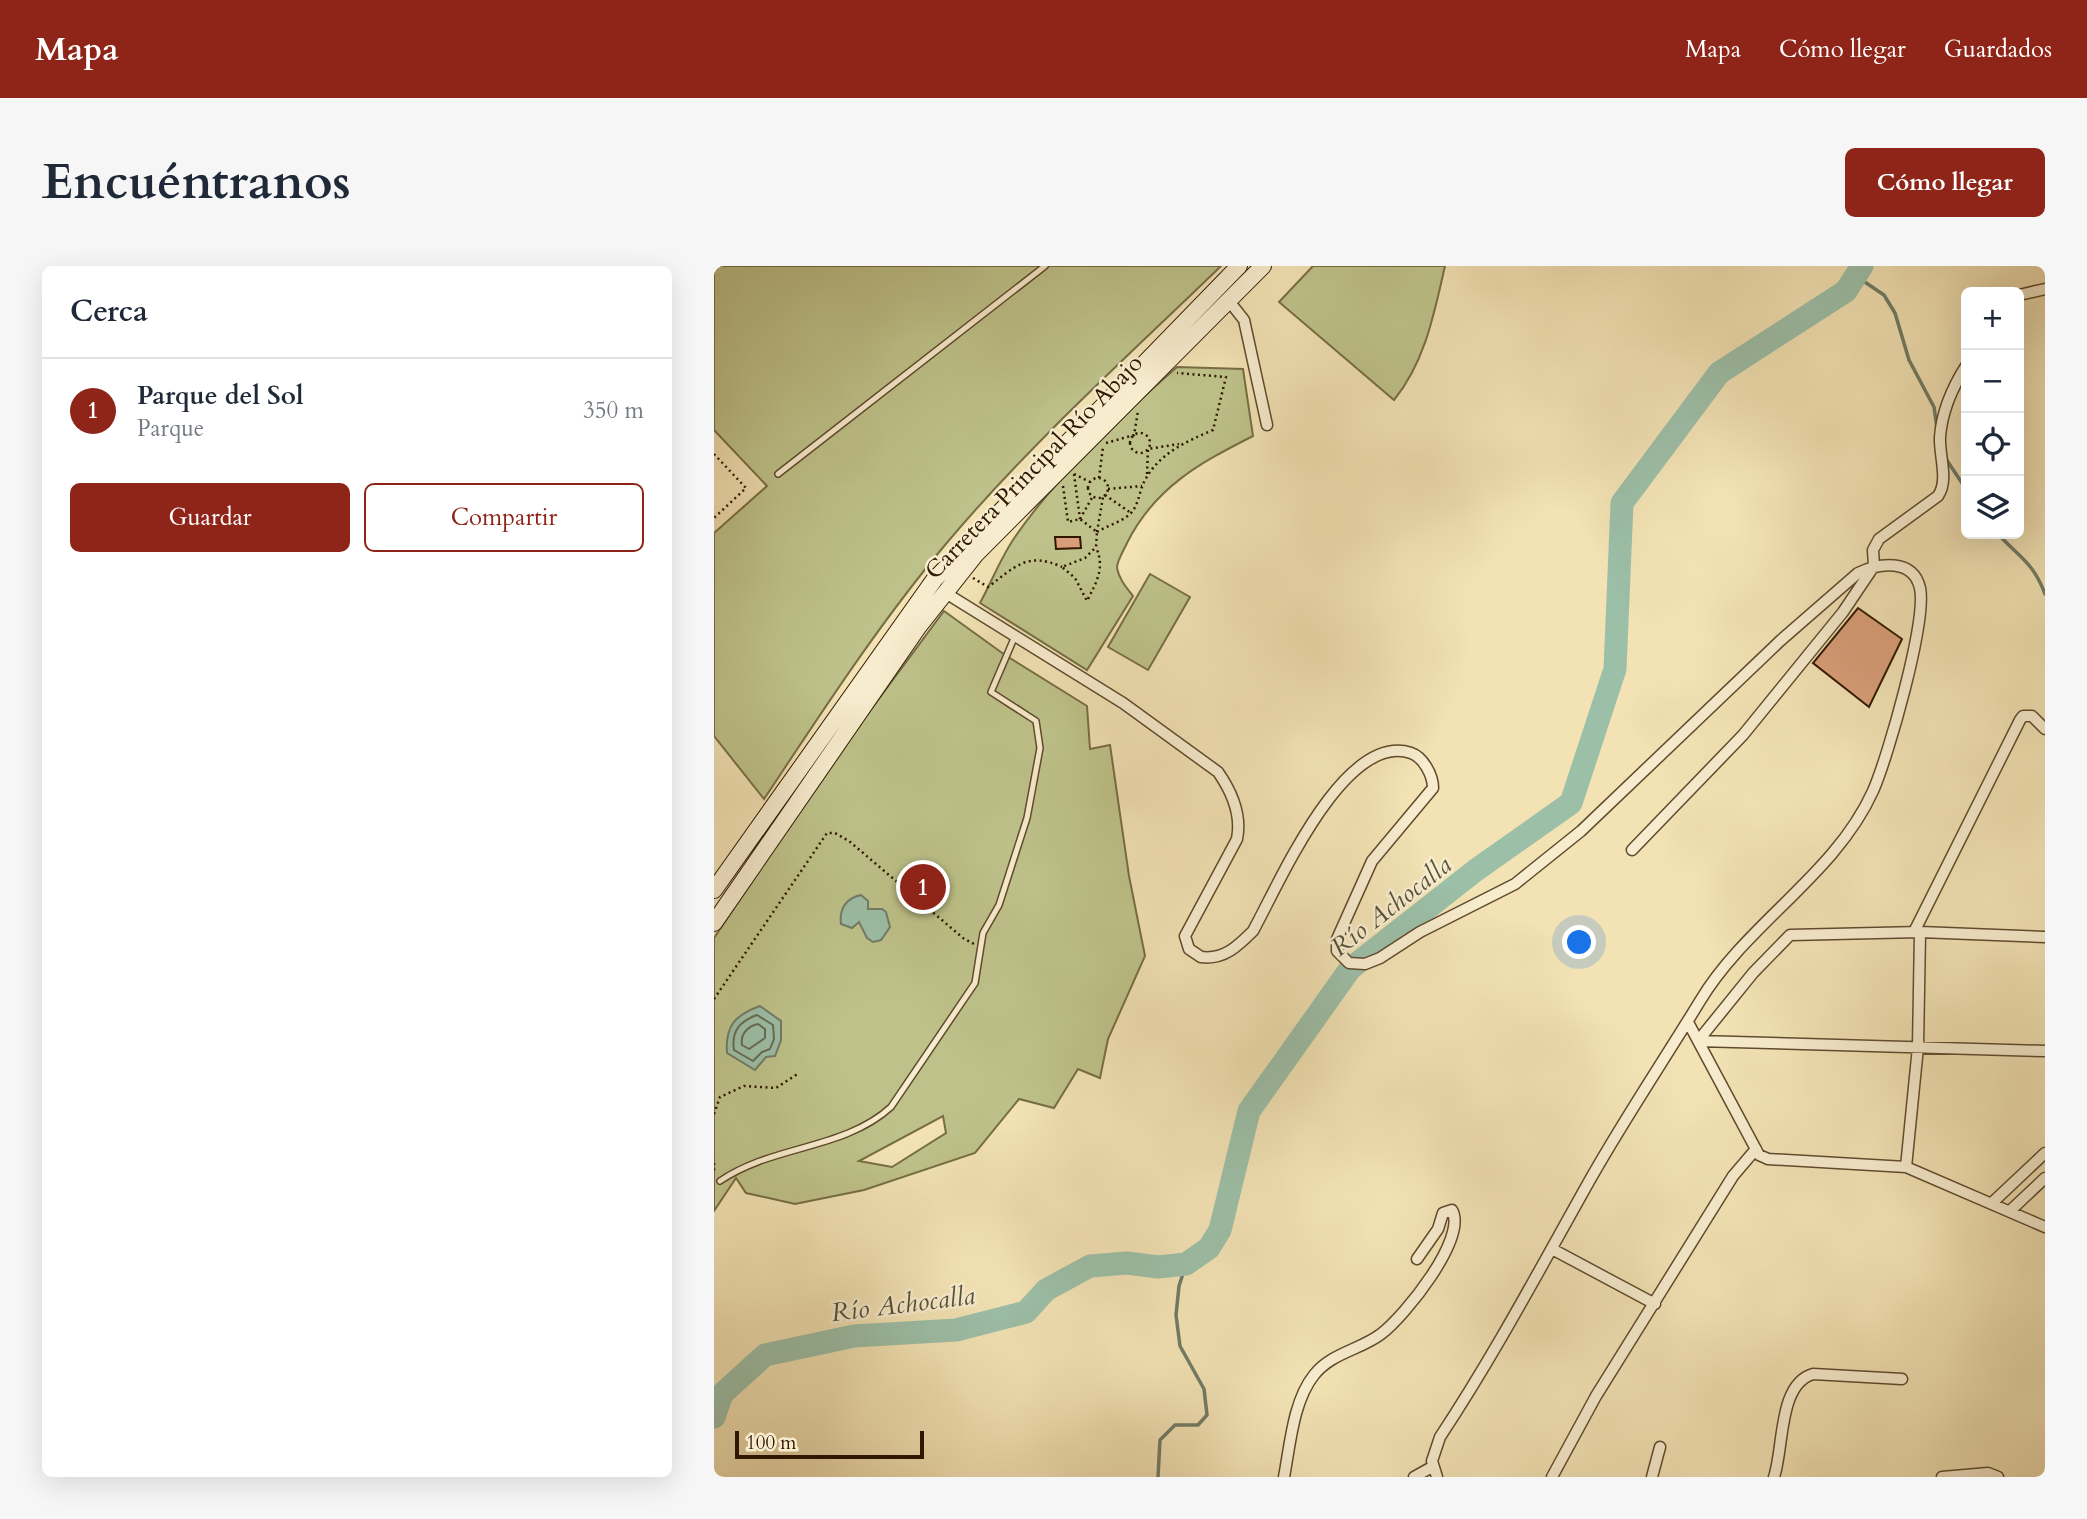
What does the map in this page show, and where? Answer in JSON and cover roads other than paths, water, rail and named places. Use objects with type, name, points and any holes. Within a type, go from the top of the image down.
[{"type":"main road","name":"Carretera Principal Río Abajo","points":[[714,890],[939,586],[1239,266]]},
{"type":"main road","name":"Carretera Principal Río Abajo","points":[[714,923],[939,586],[962,571],[1263,266]]},
{"type":"street","points":[[2024,294],[2045,289]]},
{"type":"street","points":[[1229,301],[1244,320],[1267,425]]},
{"type":"street","points":[[1632,850],[1743,735],[1843,612],[1874,566],[1873,550],[1879,539],[1938,496],[1943,488],[1940,439],[1944,410],[1953,385],[1961,373]]},
{"type":"street","points":[[939,586],[1123,703],[1217,772],[1226,784],[1238,811],[1239,828],[1237,839],[1185,936],[1189,949],[1201,957],[1224,954],[1253,931],[1325,802],[1346,776],[1385,753],[1414,754],[1430,774],[1433,788],[1372,861],[1340,928],[1336,944],[1341,957],[1349,963],[1365,964],[1380,958],[1420,932],[1515,884],[1581,831],[1780,641],[1846,583],[1874,566],[1896,564],[1910,572],[1919,586],[1921,604],[1913,653],[1873,790],[1853,826],[1731,960],[1700,1001],[1689,1024],[1658,1064],[1440,1437],[1434,1472],[1414,1477]]},
{"type":"street","points":[[1906,1167],[1918,1047],[1917,932],[2020,720],[2024,716],[2032,716],[2045,729]]},
{"type":"street","points":[[1698,1041],[1753,973],[1790,935],[1917,932],[2045,937]]},
{"type":"street","points":[[1689,1024],[1756,1149],[1768,1159],[1906,1167],[1993,1202],[2045,1227]]},
{"type":"street","points":[[1698,1041],[2045,1051]]},
{"type":"street","points":[[1552,1477],[1596,1396],[1733,1176],[1756,1149]]},
{"type":"street","points":[[1993,1202],[2045,1153]]},
{"type":"street","points":[[2011,1210],[2045,1178]]},
{"type":"street","points":[[1284,1477],[1303,1394],[1312,1378],[1325,1363],[1380,1335],[1402,1316],[1450,1244],[1456,1220],[1452,1210],[1443,1213],[1438,1229],[1417,1259]]},
{"type":"street","points":[[1552,1249],[1655,1304]]},
{"type":"street","points":[[1774,1477],[1792,1393],[1802,1378],[1813,1374],[1902,1379]]},
{"type":"street","points":[[1652,1477],[1660,1447]]},
{"type":"street","points":[[1942,1477],[1988,1473],[1998,1477]]},
{"type":"lane","points":[[778,474],[1045,266]]},
{"type":"lane","points":[[720,1181],[741,1167],[766,1156],[784,1155],[862,1128],[877,1120],[891,1107],[975,983],[984,933],[999,905],[1027,818],[1040,748],[1036,721],[991,692],[1015,636]]},
{"type":"water","points":[[861,895],[868,901],[868,909],[882,909],[886,912],[890,927],[881,940],[873,942],[867,938],[859,922],[852,928],[841,924],[845,905]]},
{"type":"water","points":[[760,1006],[781,1021],[781,1040],[775,1056],[766,1057],[755,1070],[727,1053],[727,1044],[733,1023],[744,1013]]},
{"type":"waterway","name":"Río Achocalla","points":[[714,1417],[722,1394],[765,1355],[854,1336],[956,1330],[1026,1312],[1046,1290],[1090,1266],[1127,1263],[1158,1267],[1186,1264],[1209,1248],[1220,1230],[1249,1111],[1350,969],[1476,870],[1571,803],[1615,669],[1622,503],[1719,373],[1846,291],[1862,266]]},
{"type":"waterway","points":[[1857,274],[1850,272],[1884,295],[1895,313],[1909,360],[1934,407],[1937,428]]},
{"type":"waterway","points":[[1946,459],[1961,482]]},
{"type":"waterway","points":[[2003,539],[2031,567],[2045,594]]},
{"type":"waterway","points":[[1158,1477],[1160,1440],[1175,1425],[1198,1425],[1207,1415],[1204,1389],[1180,1346],[1176,1315],[1179,1286],[1186,1264]]},
{"type":"place","name":"Parque del Sol","points":[[923,887]]}]
